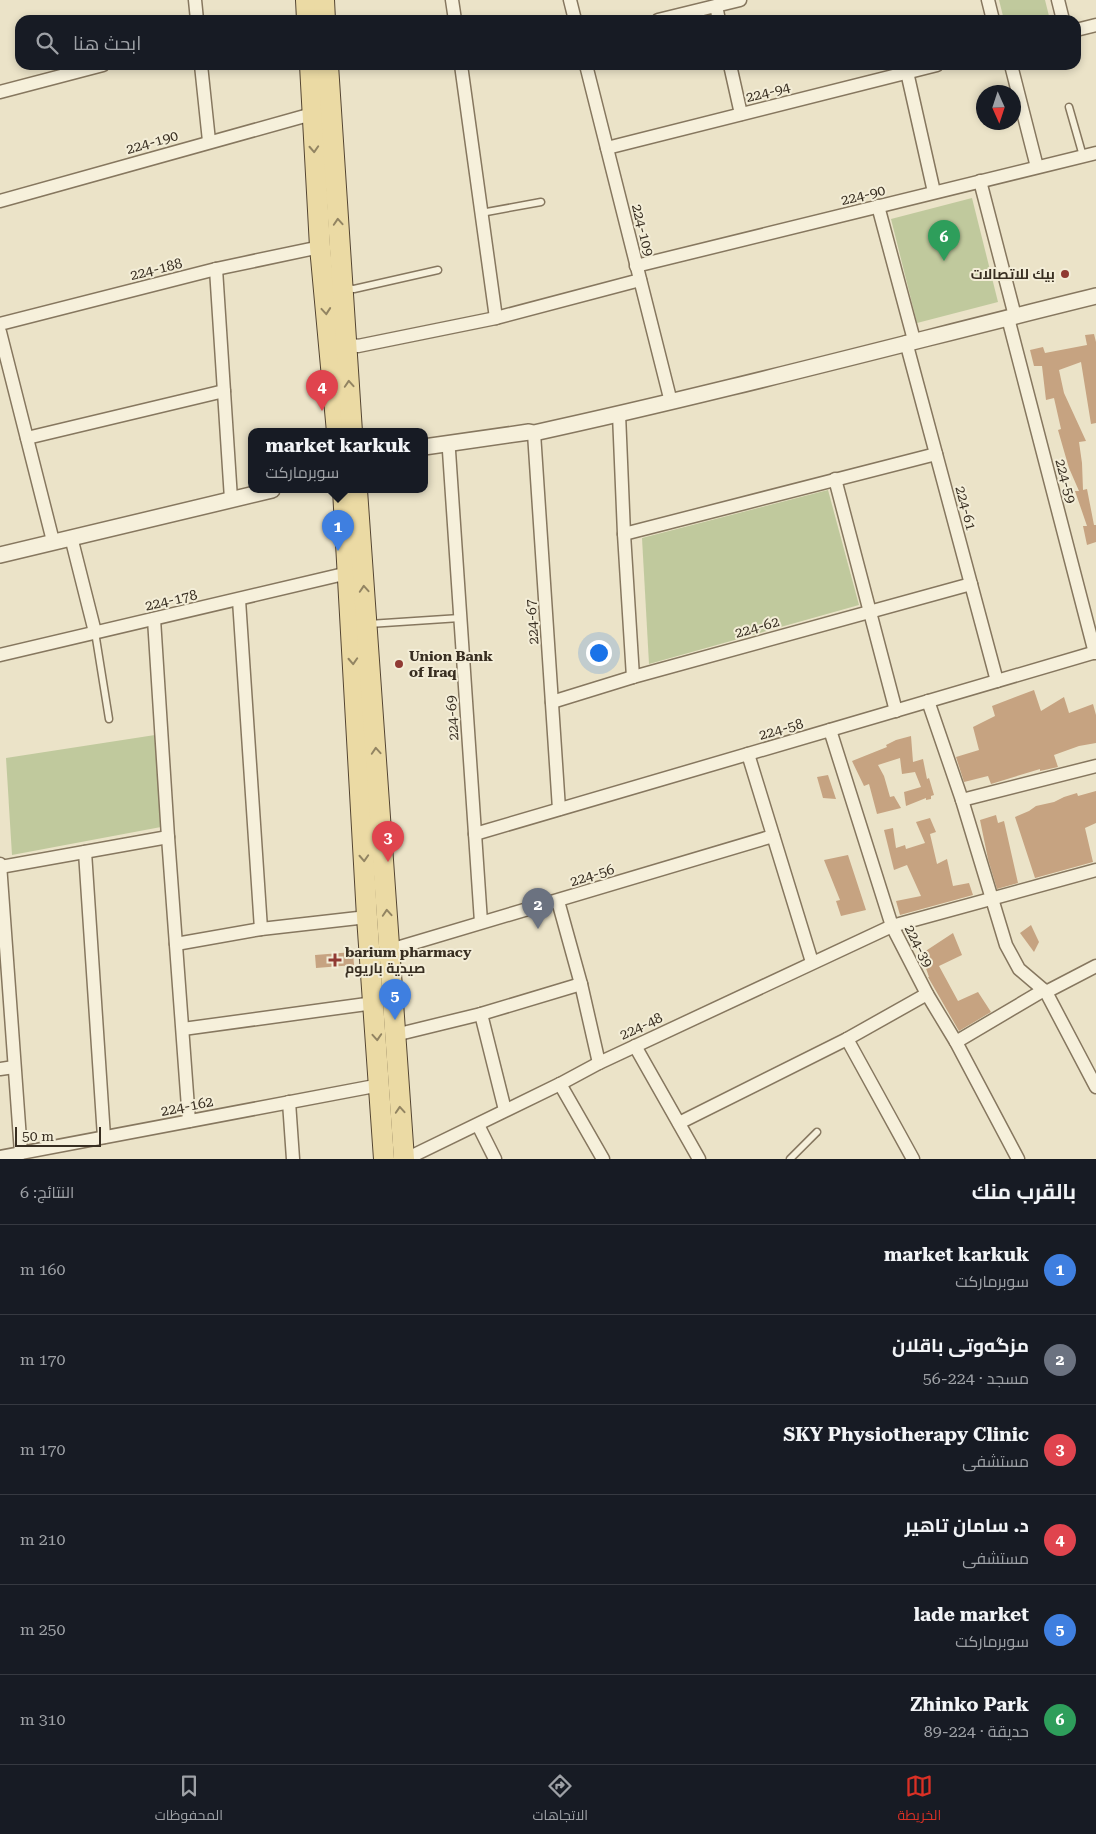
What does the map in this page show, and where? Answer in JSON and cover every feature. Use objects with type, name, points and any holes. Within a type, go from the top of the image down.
[{"type":"main road","points":[[306,0],[307,15]]},
{"type":"main road","points":[[324,0],[325,15]]},
{"type":"main road","points":[[310,70],[320,247],[337,428]]},
{"type":"main road","points":[[328,70],[352,428]]},
{"type":"main road","points":[[343,493],[348,573],[372,830],[390,950],[405,1159]]},
{"type":"main road","points":[[357,493],[367,624],[372,830],[367,916],[384,1159]]},
{"type":"street","points":[[195,0],[196,15]]},
{"type":"street","points":[[452,0],[454,15]]},
{"type":"street","points":[[570,0],[574,15]]},
{"type":"street","points":[[679,15],[740,0]]},
{"type":"street","points":[[988,0],[991,15]]},
{"type":"street","points":[[1058,0],[1062,15]]},
{"type":"street","points":[[716,6],[718,15]]},
{"type":"street","points":[[1081,29],[1096,25]]},
{"type":"street","points":[[0,92],[84,70]]},
{"type":"street","points":[[202,70],[209,141]]},
{"type":"street","points":[[462,70],[496,318]]},
{"type":"street","name":"224-109","points":[[587,70],[671,402]]},
{"type":"street","points":[[731,70],[741,114]]},
{"type":"street","name":"224-94","points":[[607,148],[916,70]]},
{"type":"street","points":[[1011,70],[1037,167]]},
{"type":"street","points":[[907,72],[934,192]]},
{"type":"street","name":"224-190","points":[[0,201],[209,141],[312,114]]},
{"type":"street","name":"224-90","points":[[636,266],[1090,154]]},
{"type":"street","name":"224-59","points":[[980,181],[1011,317],[1096,652]]},
{"type":"street","name":"224-61","points":[[878,206],[936,454],[997,681]]},
{"type":"street","name":"224-188","points":[[0,324],[216,269],[320,247]]},
{"type":"street","points":[[216,269],[231,499]]},
{"type":"street","points":[[346,344],[358,346],[496,318],[640,280]]},
{"type":"street","points":[[428,446],[529,432],[534,433],[619,414],[1096,296]]},
{"type":"street","points":[[0,332],[2,347],[53,541]]},
{"type":"street","points":[[27,438],[224,391]]},
{"type":"street","points":[[619,414],[633,678]]},
{"type":"street","points":[[428,454],[529,437],[534,433]]},
{"type":"street","name":"224-67","points":[[534,433],[559,809]]},
{"type":"street","name":"224-69","points":[[449,451],[481,922]]},
{"type":"street","points":[[624,534],[936,454]]},
{"type":"street","points":[[835,480],[896,711]]},
{"type":"street","points":[[0,555],[258,493]]},
{"type":"street","points":[[71,537],[95,632]]},
{"type":"street","name":"224-178","points":[[0,655],[348,573]]},
{"type":"street","name":"224-62","points":[[552,702],[971,584]]},
{"type":"street","points":[[239,600],[261,929]]},
{"type":"street","points":[[154,620],[189,1121]]},
{"type":"street","name":"224-58","points":[[475,834],[1096,652]]},
{"type":"street","points":[[928,701],[962,800],[1006,946],[1019,969],[1045,991],[1096,1087]]},
{"type":"street","name":"224-39","points":[[830,730],[892,926],[927,994],[956,1042],[1018,1159]]},
{"type":"street","points":[[748,754],[812,962]]},
{"type":"street","points":[[962,800],[1096,766]]},
{"type":"street","name":"224-56","points":[[390,950],[773,836]]},
{"type":"street","points":[[21,1153],[4,975],[0,866],[168,837]]},
{"type":"street","points":[[85,852],[104,1137]]},
{"type":"street","name":"224-48","points":[[405,1159],[478,1125],[599,1063],[892,926],[1096,870]]},
{"type":"street","points":[[558,901],[599,1063]]},
{"type":"street","points":[[176,944],[261,929],[367,916]]},
{"type":"street","points":[[956,1042],[1045,991],[1096,966]]},
{"type":"street","points":[[396,1035],[481,1014],[580,984]]},
{"type":"street","points":[[680,1123],[847,1039],[927,994]]},
{"type":"street","points":[[183,1029],[374,1002]]},
{"type":"street","points":[[481,1014],[505,1110]]},
{"type":"street","points":[[847,1039],[913,1159]]},
{"type":"street","points":[[635,1046],[699,1159]]},
{"type":"street","points":[[0,1069],[14,1067]]},
{"type":"street","points":[[560,1084],[602,1159]]},
{"type":"street","name":"224-162","points":[[0,1157],[380,1085]]},
{"type":"street","points":[[289,1102],[293,1159]]},
{"type":"street","points":[[478,1125],[495,1159]]},
{"type":"lane","points":[[1069,107],[1090,154]]},
{"type":"lane","points":[[481,213],[541,202]]},
{"type":"lane","points":[[342,288],[354,289],[438,270]]},
{"type":"lane","points":[[367,624],[460,618]]},
{"type":"lane","points":[[95,632],[109,719]]},
{"type":"lane","points":[[790,1159],[818,1132]]},
{"type":"green space","points":[[999,0],[1045,0],[1049,15],[1003,15]]},
{"type":"green space","points":[[972,198],[998,302],[917,323],[891,219]]},
{"type":"green space","points":[[828,490],[859,605],[649,664],[642,538]]},
{"type":"green space","points":[[155,735],[161,827],[12,855],[6,758]]},
{"type":"building","points":[[1094,334],[1096,342],[1096,423],[1091,424],[1081,362],[1059,370],[1064,393],[1086,441],[1079,442],[1083,490],[1087,489],[1094,525],[1096,525],[1096,542],[1087,545],[1083,526],[1087,526],[1075,491],[1079,491],[1069,468],[1058,430],[1061,429],[1054,398],[1046,400],[1042,366],[1034,366],[1030,350],[1043,347],[1045,353],[1087,345],[1085,335]]},
{"type":"building","points":[[1034,690],[1041,711],[1064,697],[1069,713],[1093,704],[1096,715],[1096,743],[1079,746],[1054,755],[1058,767],[1040,771],[1040,769],[991,784],[988,776],[964,782],[956,757],[979,750],[973,727],[995,716],[992,706]]},
{"type":"building","points":[[911,736],[913,762],[923,759],[927,779],[929,778],[934,795],[931,796],[931,799],[926,800],[926,798],[906,806],[904,792],[921,787],[915,772],[902,774],[900,758],[878,765],[884,776],[890,797],[894,796],[901,808],[877,814],[869,784],[864,786],[852,761],[887,747],[886,745],[896,740]]},
{"type":"building","points":[[828,775],[836,799],[823,798],[817,777]]},
{"type":"building","points":[[1096,791],[1096,823],[1085,828],[1093,862],[1035,878],[1015,817],[1036,806],[1054,802],[1064,797],[1077,793],[1078,796]]},
{"type":"building","points":[[996,815],[998,823],[1004,821],[1018,883],[997,889],[988,859],[980,820]]},
{"type":"building","points":[[930,818],[936,832],[930,834],[937,864],[947,859],[953,886],[969,883],[973,895],[900,915],[896,901],[921,896],[907,865],[894,870],[884,830],[893,828],[896,848],[905,845],[906,849],[925,843],[916,822]]},
{"type":"building","points":[[848,855],[866,910],[841,916],[836,901],[840,900],[824,860]]},
{"type":"building","points":[[1031,925],[1039,942],[1034,952],[1020,933]]},
{"type":"building","points":[[953,933],[962,955],[939,966],[958,1001],[978,992],[991,1012],[959,1031],[928,977],[921,954]]},
{"type":"building","name":"barium pharmacy صيدية باريوم","points":[[353,952],[354,965],[316,968],[315,955]]},
{"type":"place","name":"Zhinko Park","points":[[944,261]]},
{"type":"place","name":"بيك للاتصالات","points":[[1065,274]]},
{"type":"place","name":"د. سامان تاهیر","points":[[322,411]]},
{"type":"place","name":"market karkuk","points":[[338,551]]},
{"type":"place","name":"Union Bank of Iraq","points":[[399,664]]},
{"type":"place","name":"SKY Physiotherapy Clinic","points":[[388,862]]},
{"type":"place","name":"مزگه‌وتی باقلان","points":[[538,929]]},
{"type":"place","name":"barium pharmacy صيدية باريوم","points":[[335,960]]},
{"type":"place","name":"lade market","points":[[395,1020]]}]
